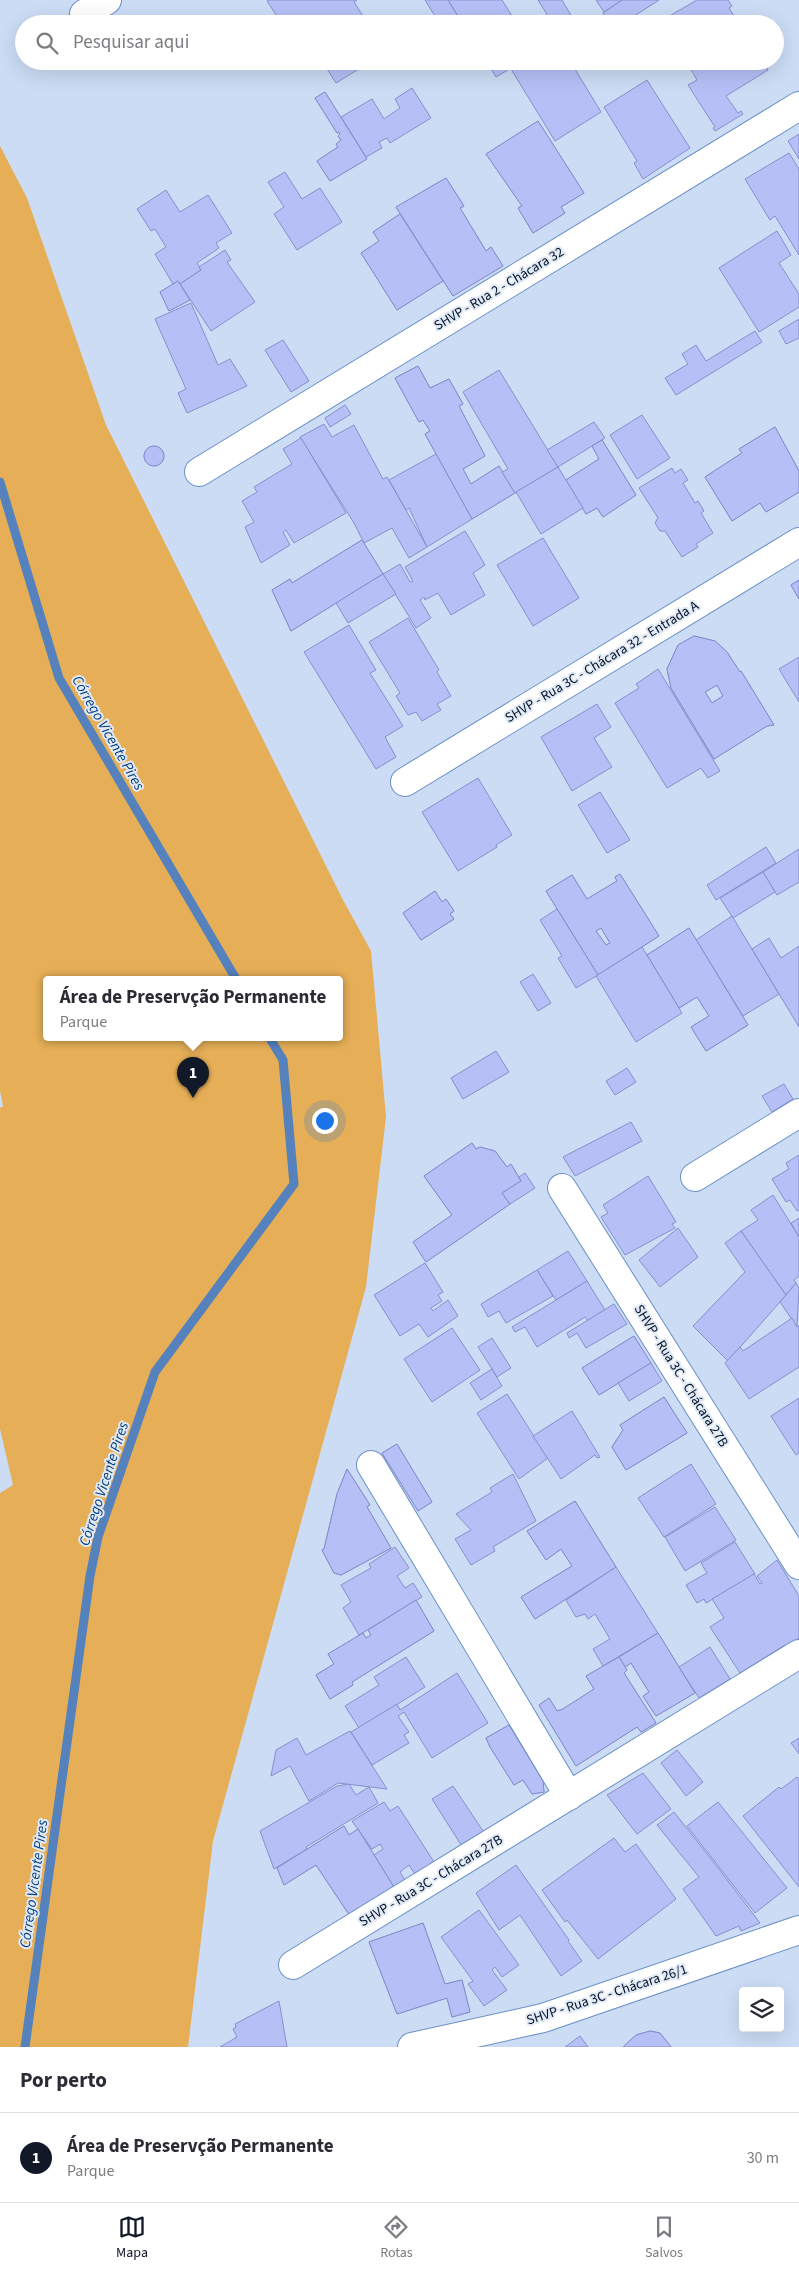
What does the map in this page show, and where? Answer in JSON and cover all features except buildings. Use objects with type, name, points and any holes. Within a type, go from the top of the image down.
[{"type":"street","points":[[84,14],[107,0]]},
{"type":"street","name":"SHVP - Rua 2 - Chácara 32","points":[[199,472],[799,106]]},
{"type":"street","name":"SHVP - Rua 3C - Chácara 32 - Entrada A","points":[[405,782],[799,542]]},
{"type":"street","points":[[695,1177],[799,1113]]},
{"type":"street","name":"SHVP - Rua 3C - Chácara 27B","points":[[562,1188],[799,1565]]},
{"type":"street","points":[[371,1465],[569,1796]]},
{"type":"street","name":"SHVP - Rua 3C - Chácara 27B","points":[[292,1965],[799,1654]]},
{"type":"street","name":"SHVP - Rua 3C - Chácara 26/1","points":[[412,2047],[543,2018],[799,1930]]},
{"type":"shaded area","points":[[0,146],[27,198],[106,425],[343,900],[371,951],[386,1117],[366,1287],[213,1841],[188,2047],[0,2047],[0,1493],[13,1485],[0,1429],[0,1108],[3,1106],[0,1091]]},
{"type":"waterway","name":"Córrego Vicente Pires","points":[[0,482],[59,678],[234,976]]},
{"type":"waterway","name":"Córrego Vicente Pires","points":[[25,2047],[90,1576],[98,1537],[155,1372],[294,1184],[283,1060],[271,1041]]},
{"type":"place","name":"Área de Preservção Permanente","points":[[193,1098]]}]
